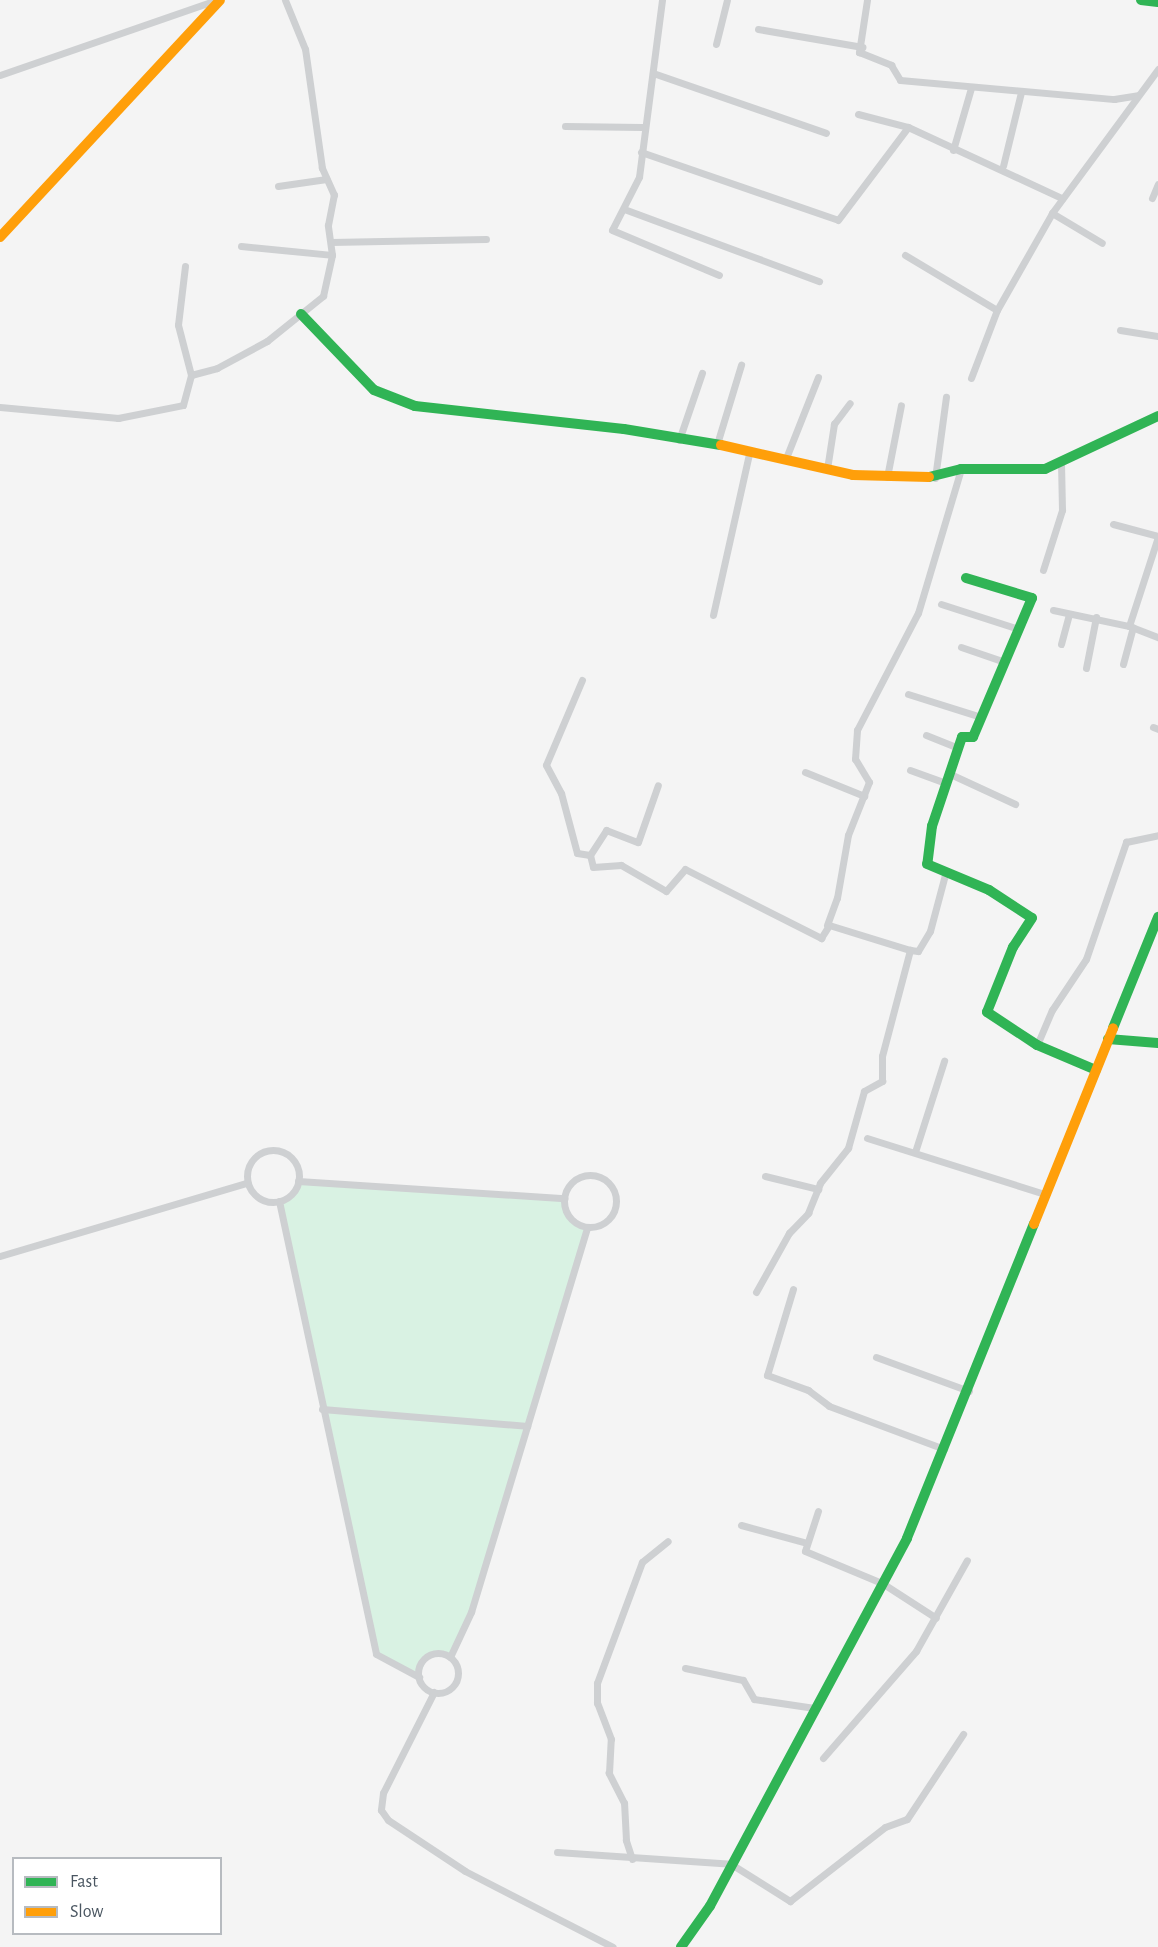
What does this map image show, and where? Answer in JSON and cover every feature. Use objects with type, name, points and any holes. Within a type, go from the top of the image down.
[{"type":"street","points":[[0,75],[218,0]]},
{"type":"street","points":[[0,237],[218,0]]},
{"type":"street","points":[[191,375],[217,368],[267,341],[323,296],[332,255],[328,225],[334,195],[326,179],[305,49],[285,0]]},
{"type":"street","points":[[662,0],[653,73],[642,127],[639,177],[613,234],[719,275]]},
{"type":"street","points":[[716,44],[727,0]]},
{"type":"street","points":[[867,0],[861,56],[891,65],[900,80],[1114,99],[1138,95]]},
{"type":"street","points":[[1141,0],[1158,2]]},
{"type":"street","points":[[758,29],[862,47]]},
{"type":"street","points":[[971,378],[998,310],[1052,213],[1158,69]]},
{"type":"street","points":[[653,73],[826,133]]},
{"type":"street","points":[[953,150],[971,88]]},
{"type":"street","points":[[1003,166],[1021,92]]},
{"type":"street","points":[[858,114],[908,127],[953,150],[1062,198]]},
{"type":"street","points":[[565,126],[642,127]]},
{"type":"street","points":[[641,152],[838,220],[908,127]]},
{"type":"street","points":[[278,186],[326,179]]},
{"type":"street","points":[[1152,198],[1158,184]]},
{"type":"street","points":[[624,209],[819,281]]},
{"type":"street","points":[[1052,213],[1102,243]]},
{"type":"street","points":[[331,242],[486,239]]},
{"type":"street","points":[[241,246],[332,255]]},
{"type":"street","points":[[905,255],[998,310]]},
{"type":"street","points":[[0,407],[118,417],[183,405],[191,375],[178,325],[185,266]]},
{"type":"street","points":[[301,314],[374,390],[415,406],[503,419],[624,429],[679,440],[750,450],[827,469],[887,477],[935,478],[961,469],[1045,469],[1158,416]]},
{"type":"street","points":[[1120,330],[1158,336]]},
{"type":"street","points":[[717,444],[741,365]]},
{"type":"street","points":[[679,440],[702,373]]},
{"type":"street","points":[[786,458],[818,377]]},
{"type":"street","points":[[935,478],[946,397]]},
{"type":"street","points":[[827,469],[834,424],[850,403]]},
{"type":"street","points":[[887,477],[901,405]]},
{"type":"street","points":[[713,615],[750,450]]},
{"type":"street","points":[[1043,570],[1062,510],[1061,463]]},
{"type":"street","points":[[658,785],[638,842],[606,830],[590,855],[593,867],[621,865],[666,891],[685,869],[821,938],[837,898],[848,835],[869,782],[855,759],[857,730],[918,613],[961,469]]},
{"type":"street","points":[[1113,525],[1158,537],[1131,626],[1124,664]]},
{"type":"street","points":[[966,578],[1032,595],[971,739],[962,737],[958,747],[946,778],[927,864],[989,890],[1032,918],[1013,947],[987,1012],[1037,1045],[1096,1070]]},
{"type":"street","points":[[941,604],[1019,629]]},
{"type":"street","points":[[1053,610],[1131,626],[1158,637]]},
{"type":"street","points":[[1061,644],[1069,614]]},
{"type":"street","points":[[1086,668],[1096,617]]},
{"type":"street","points":[[961,647],[1005,662]]},
{"type":"street","points":[[582,680],[546,765],[561,793],[577,853],[590,855]]},
{"type":"street","points":[[908,694],[981,717]]},
{"type":"street","points":[[926,735],[958,747]]},
{"type":"street","points":[[910,770],[946,778],[1015,804]]},
{"type":"street","points":[[805,772],[864,796]]},
{"type":"street","points":[[1037,1045],[1052,1010],[1086,959],[1126,842],[1158,835]]},
{"type":"street","points":[[827,925],[918,951],[930,931],[946,871]]},
{"type":"street","points":[[681,1947],[731,1864],[882,1583],[969,1391],[1045,1194],[1158,917]]},
{"type":"street","points":[[756,1293],[789,1233],[801,1224],[818,1189],[848,1149],[864,1091],[882,1080],[882,1056],[910,950]]},
{"type":"street","points":[[1108,1039],[1158,1043]]},
{"type":"street","points":[[915,1152],[945,1061]]},
{"type":"street","points":[[867,1138],[1045,1194]]},
{"type":"street","points":[[276,1150],[294,1161],[298,1181],[288,1197],[279,1201],[260,1199],[247,1184],[246,1173],[256,1155],[276,1150]]},
{"type":"street","points":[[593,1175],[611,1185],[616,1204],[613,1214],[606,1222],[587,1227],[569,1217],[564,1198],[567,1188],[582,1176],[593,1175]]},
{"type":"street","points":[[765,1176],[818,1189]]},
{"type":"street","points":[[298,1181],[564,1198]]},
{"type":"street","points":[[0,1256],[247,1184]]},
{"type":"street","points":[[279,1201],[376,1654],[419,1677],[434,1692]]},
{"type":"street","points":[[434,1692],[448,1690],[457,1678],[450,1657],[471,1612],[587,1227]]},
{"type":"street","points":[[793,1289],[767,1375],[808,1390],[829,1406],[944,1449]]},
{"type":"street","points":[[876,1357],[969,1391]]},
{"type":"street","points":[[322,1409],[527,1426]]},
{"type":"street","points":[[818,1511],[807,1543],[808,1554],[882,1583],[936,1618]]},
{"type":"street","points":[[741,1525],[807,1543]]},
{"type":"street","points":[[632,1859],[624,1803],[609,1773],[611,1739],[597,1703],[597,1683],[642,1562],[668,1541]]},
{"type":"street","points":[[823,1758],[916,1652],[967,1560]]},
{"type":"street","points":[[419,1677],[428,1656],[450,1657]]},
{"type":"street","points":[[685,1668],[743,1680],[754,1699],[814,1708]]},
{"type":"street","points":[[434,1692],[383,1793],[381,1810],[388,1820],[465,1870],[614,1947]]},
{"type":"street","points":[[557,1852],[632,1859],[731,1864],[786,1899],[794,1900],[885,1827],[907,1820],[963,1734]]},
{"type":"green space","points":[[298,1181],[563,1198],[569,1217],[587,1227],[471,1612],[450,1657],[428,1656],[419,1677],[376,1654],[279,1201],[288,1197]]},
{"type":"traffic: fast","points":[[1141,0],[1158,2]]},
{"type":"traffic: fast","points":[[301,314],[374,390],[415,406],[624,429],[721,445]]},
{"type":"traffic: fast","points":[[929,477],[961,469],[1045,469],[1158,416]]},
{"type":"traffic: fast","points":[[966,578],[1032,598],[973,737],[962,737],[932,826],[927,864],[989,890],[1032,918],[1013,947],[987,1012],[1037,1045],[1096,1070]]},
{"type":"traffic: fast","points":[[1113,1028],[1158,917]]},
{"type":"traffic: fast","points":[[1108,1039],[1158,1043]]},
{"type":"traffic: fast","points":[[681,1947],[710,1906],[907,1538],[1034,1224]]},
{"type":"traffic: slow","points":[[0,237],[220,0]]},
{"type":"traffic: slow","points":[[721,445],[853,475],[929,477]]},
{"type":"traffic: slow","points":[[1034,1224],[1113,1028]]}]
